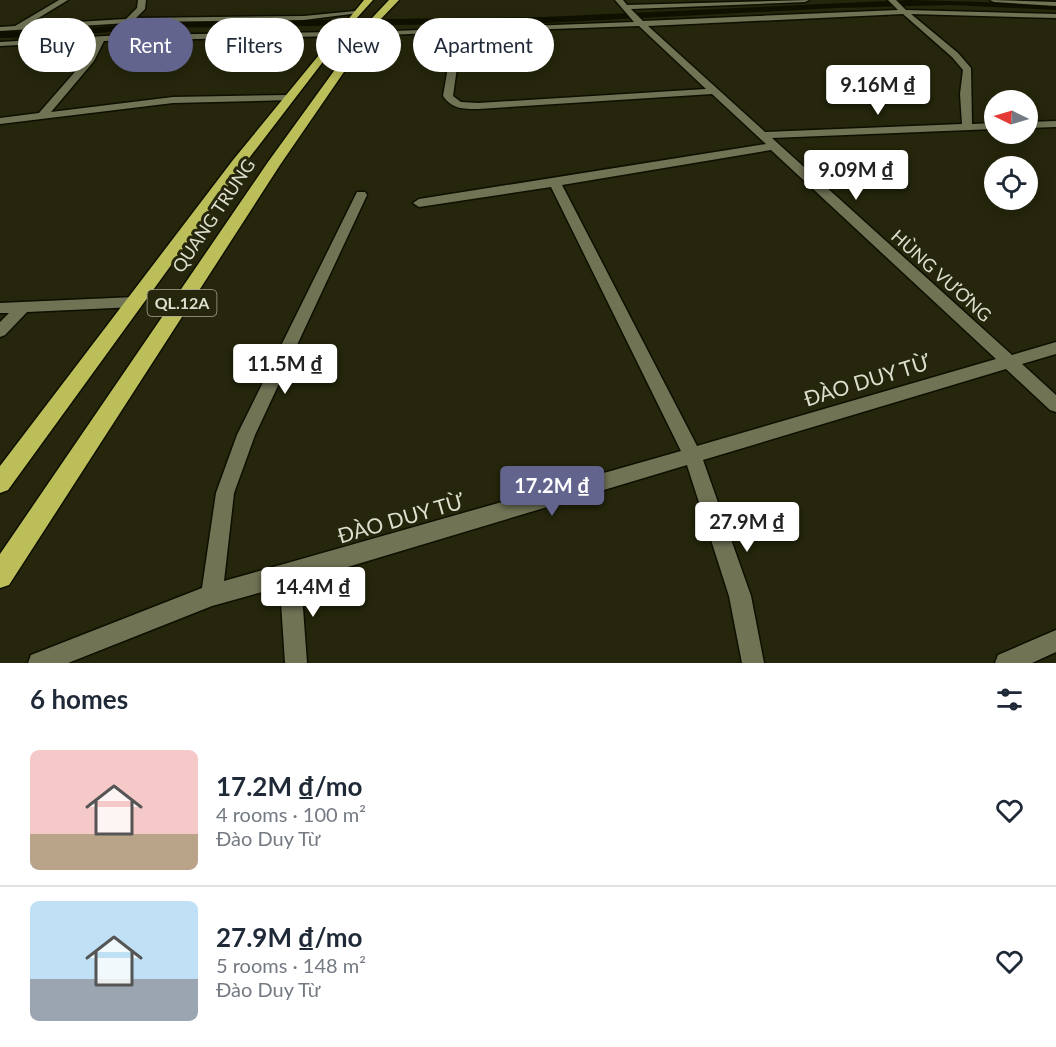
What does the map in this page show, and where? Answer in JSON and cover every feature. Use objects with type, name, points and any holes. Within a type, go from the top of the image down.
[{"type":"highway","name":"QUANG TRUNG","points":[[352,18],[369,0]]},
{"type":"highway","name":"QUANG TRUNG","points":[[378,18],[395,0]]},
{"type":"highway","name":"QUANG TRUNG","points":[[0,576],[256,164],[289,98],[316,64]]},
{"type":"highway","name":"QUANG TRUNG","points":[[0,483],[135,302],[333,72]]},
{"type":"street","points":[[16,28],[64,0]]},
{"type":"street","points":[[131,18],[141,9],[142,0]]},
{"type":"street","name":"HÙNG VƯƠNG","points":[[619,0],[638,21],[1056,405]]},
{"type":"street","points":[[626,8],[805,0]]},
{"type":"street","points":[[892,0],[930,36],[955,55],[968,70],[965,94],[967,126]]},
{"type":"street","points":[[994,0],[1056,3]]},
{"type":"street","points":[[554,27],[603,26],[638,21],[904,12],[1056,16]]},
{"type":"street","points":[[193,20],[316,20]]},
{"type":"street","points":[[0,29],[108,22]]},
{"type":"street","points":[[0,44],[230,34],[316,27]]},
{"type":"street","points":[[42,116],[91,59],[101,39]]},
{"type":"street","points":[[452,72],[448,96],[453,103],[459,105],[717,92]]},
{"type":"street","points":[[0,121],[173,100],[289,98]]},
{"type":"street","points":[[1038,125],[1056,124]]},
{"type":"street","points":[[762,135],[984,126]]},
{"type":"street","points":[[418,203],[555,183],[774,146]]},
{"type":"street","points":[[555,183],[693,456],[740,596],[753,663]]},
{"type":"street","points":[[212,595],[225,493],[233,468],[246,435],[361,195]]},
{"type":"street","points":[[0,308],[135,302]]},
{"type":"street","points":[[0,331],[23,308]]},
{"type":"street","name":"ĐÀO DUY TỪ","points":[[39,663],[212,595],[291,574],[1056,348]]},
{"type":"street","points":[[291,574],[296,663]]},
{"type":"street","points":[[1006,663],[1056,641]]},
{"type":"waterway","points":[[0,35],[54,34],[156,25],[544,20],[838,5],[951,2],[1056,7]]}]
